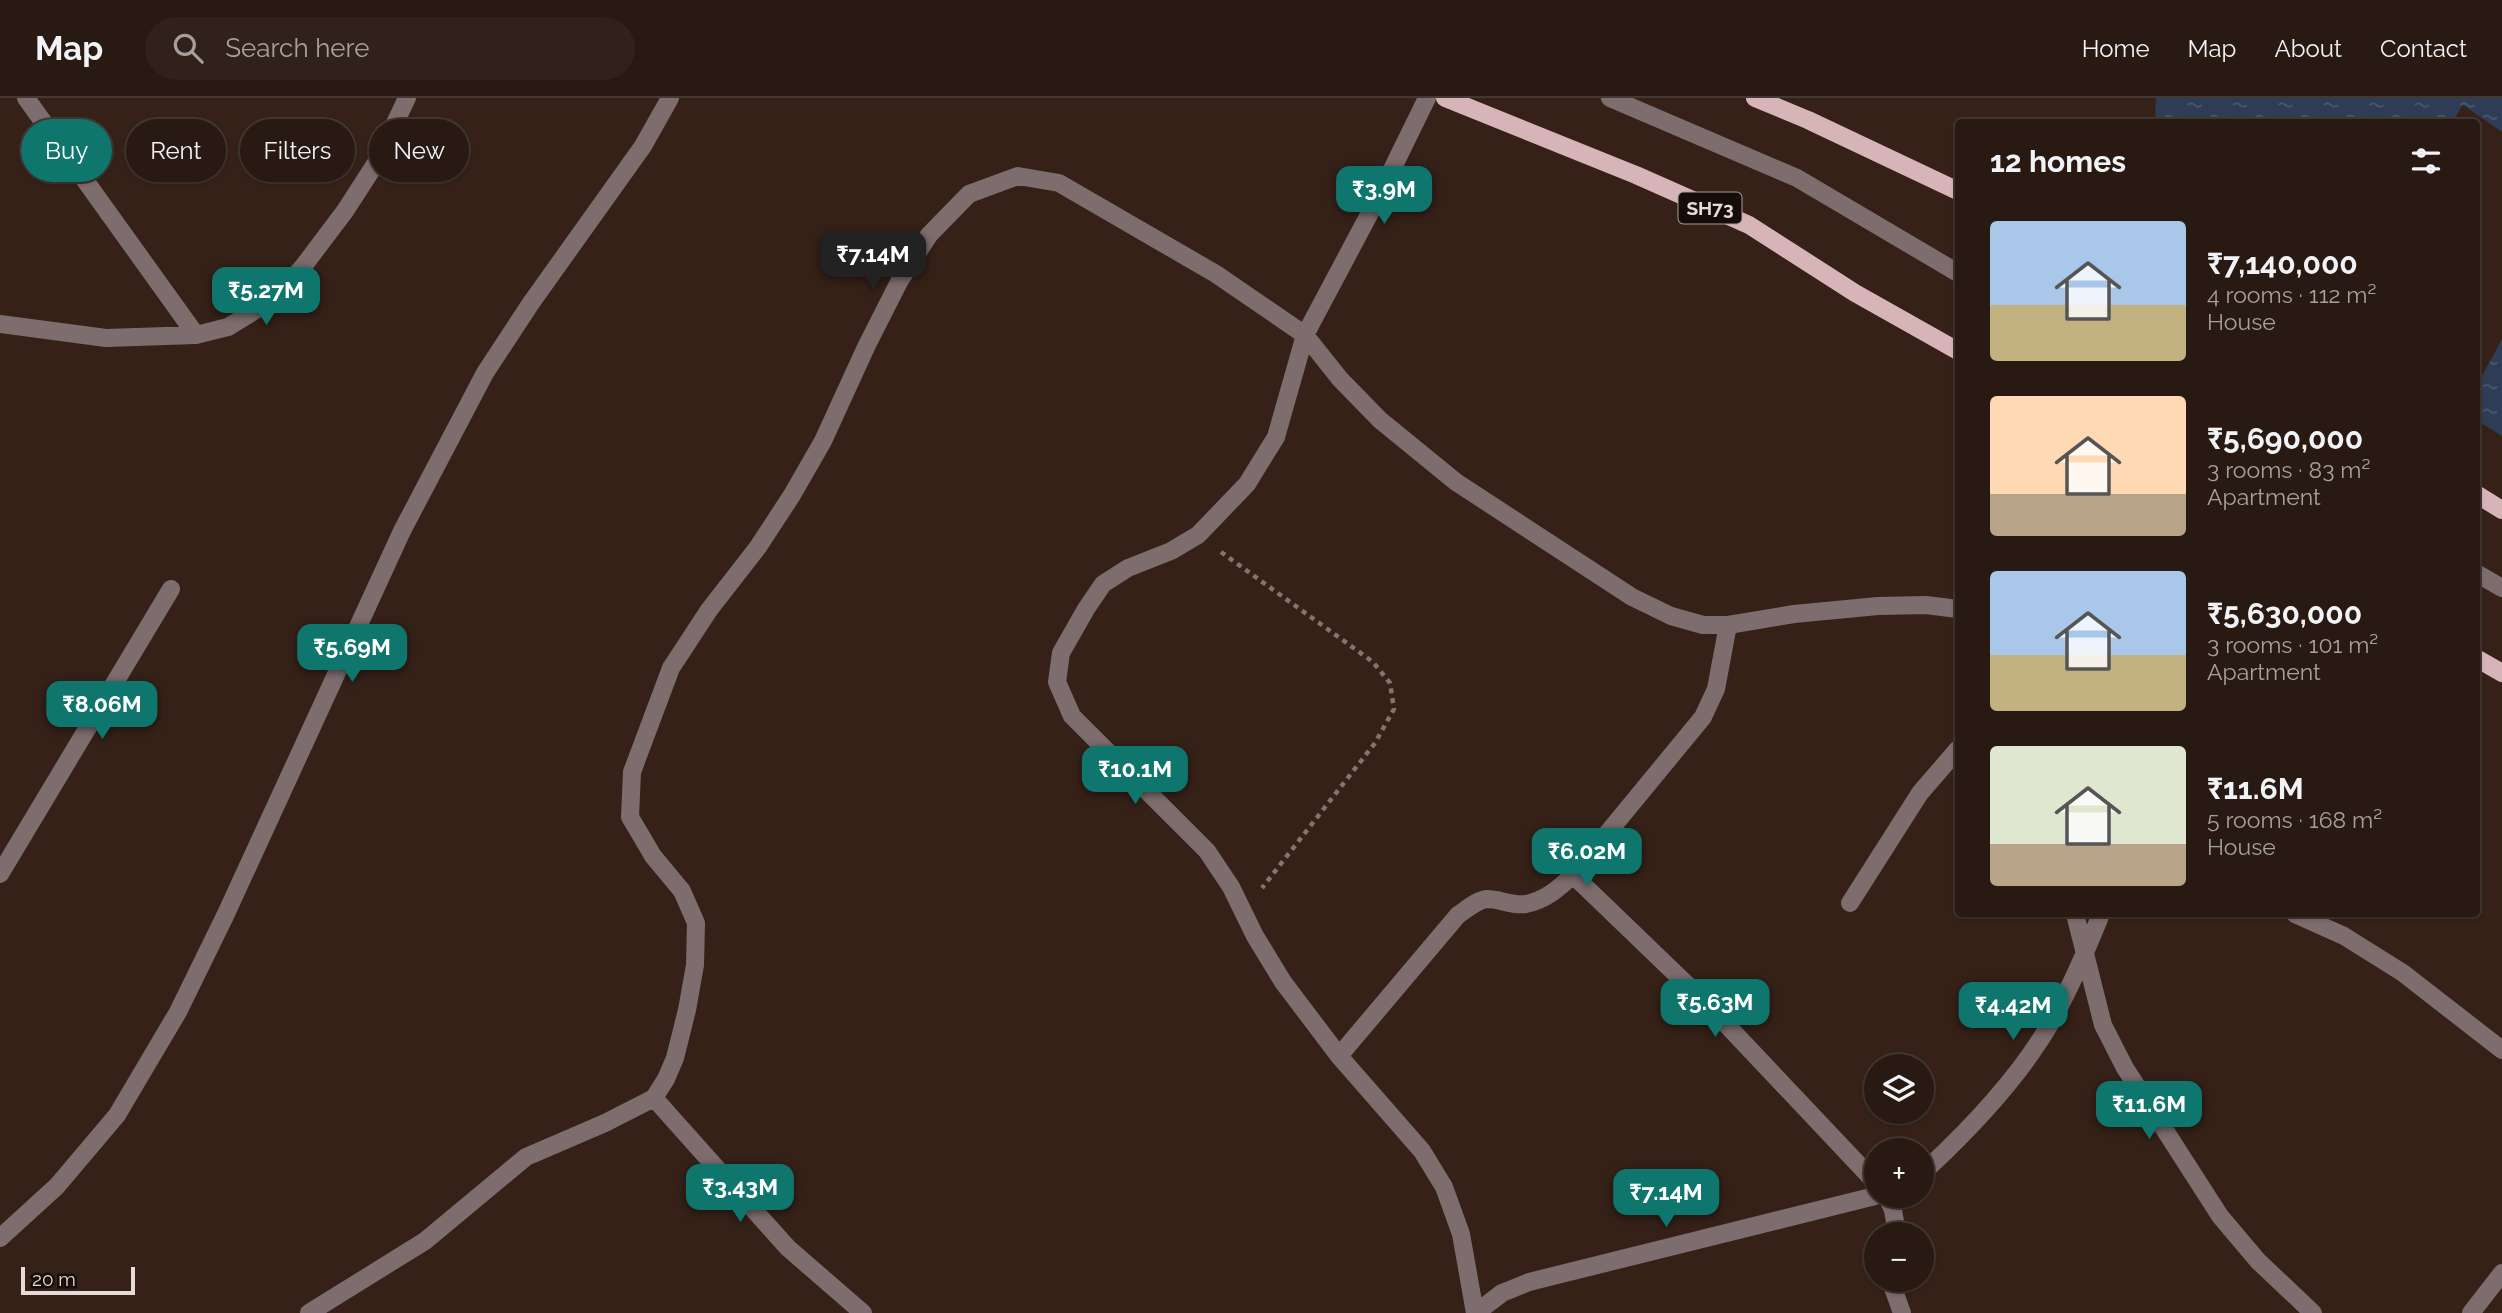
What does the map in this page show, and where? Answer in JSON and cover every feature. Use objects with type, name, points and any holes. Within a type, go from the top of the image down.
[{"type":"main road","name":"SH73","points":[[1445,98],[1636,175],[1749,225],[1855,293],[1955,349]]},
{"type":"main road","points":[[1761,99],[1955,190]]},
{"type":"main road","points":[[2480,496],[2502,510]]},
{"type":"main road","points":[[2480,660],[2502,673]]},
{"type":"street","points":[[26,98],[196,335]]},
{"type":"street","points":[[0,324],[106,338],[196,335],[229,327],[272,300],[302,268],[345,211],[376,163],[407,98]]},
{"type":"street","points":[[0,1238],[57,1186],[117,1115],[178,1012],[231,904],[402,531],[485,373],[531,303],[643,146],[670,98]]},
{"type":"street","points":[[1427,98],[1380,194],[1305,335],[1276,437],[1247,484],[1198,535],[1171,551],[1128,568],[1103,584],[1061,653],[1057,682],[1072,716],[1207,851],[1231,887],[1255,936],[1283,982],[1339,1056],[1422,1151],[1444,1187],[1461,1234],[1475,1313],[1502,1293],[1529,1282],[1864,1199]]},
{"type":"street","points":[[1610,98],[1797,178],[1955,271]]},
{"type":"street","points":[[309,1313],[425,1241],[526,1157],[605,1123],[654,1098],[666,1079],[675,1058],[695,965],[696,922],[682,891],[653,856],[630,817],[632,772],[671,668],[709,610],[758,547],[792,495],[823,441],[867,345],[901,280],[929,235],[969,194],[1018,176],[1059,183],[1216,274],[1305,335],[1340,379],[1380,420],[1456,482],[1632,597],[1671,616],[1703,625],[1728,625],[1794,614],[1878,606],[1955,609]]},
{"type":"street","points":[[2480,575],[2502,588]]},
{"type":"street","points":[[0,874],[171,589]]},
{"type":"street","points":[[1339,1056],[1458,915],[1476,902],[1487,899],[1507,904],[1526,904],[1538,900],[1550,895],[1573,875],[1703,717],[1716,689],[1728,625]]},
{"type":"street","points":[[1850,903],[1920,793],[1955,752]]},
{"type":"street","points":[[1573,875],[1706,1003],[1864,1171]]},
{"type":"street","points":[[2076,917],[2103,1025],[2125,1068],[2220,1216],[2258,1261],[2313,1313]]},
{"type":"street","points":[[1934,1162],[1970,1128],[2009,1083],[2053,1019],[2085,955],[2100,917]]},
{"type":"street","points":[[2302,917],[2344,936],[2403,973],[2502,1050]]},
{"type":"street","points":[[654,1098],[788,1248],[863,1313]]},
{"type":"street","points":[[2471,1313],[2502,1273]]},
{"type":"street","points":[[1894,1292],[1902,1313]]},
{"type":"path","points":[[1198,535],[1373,662],[1390,683],[1394,709],[1375,743],[1244,912]]},
{"type":"water","points":[[2156,98],[2502,98],[2502,132],[2463,105],[2454,119],[2155,119]]},
{"type":"water","points":[[2502,339],[2502,436],[2480,422],[2480,380]]}]
